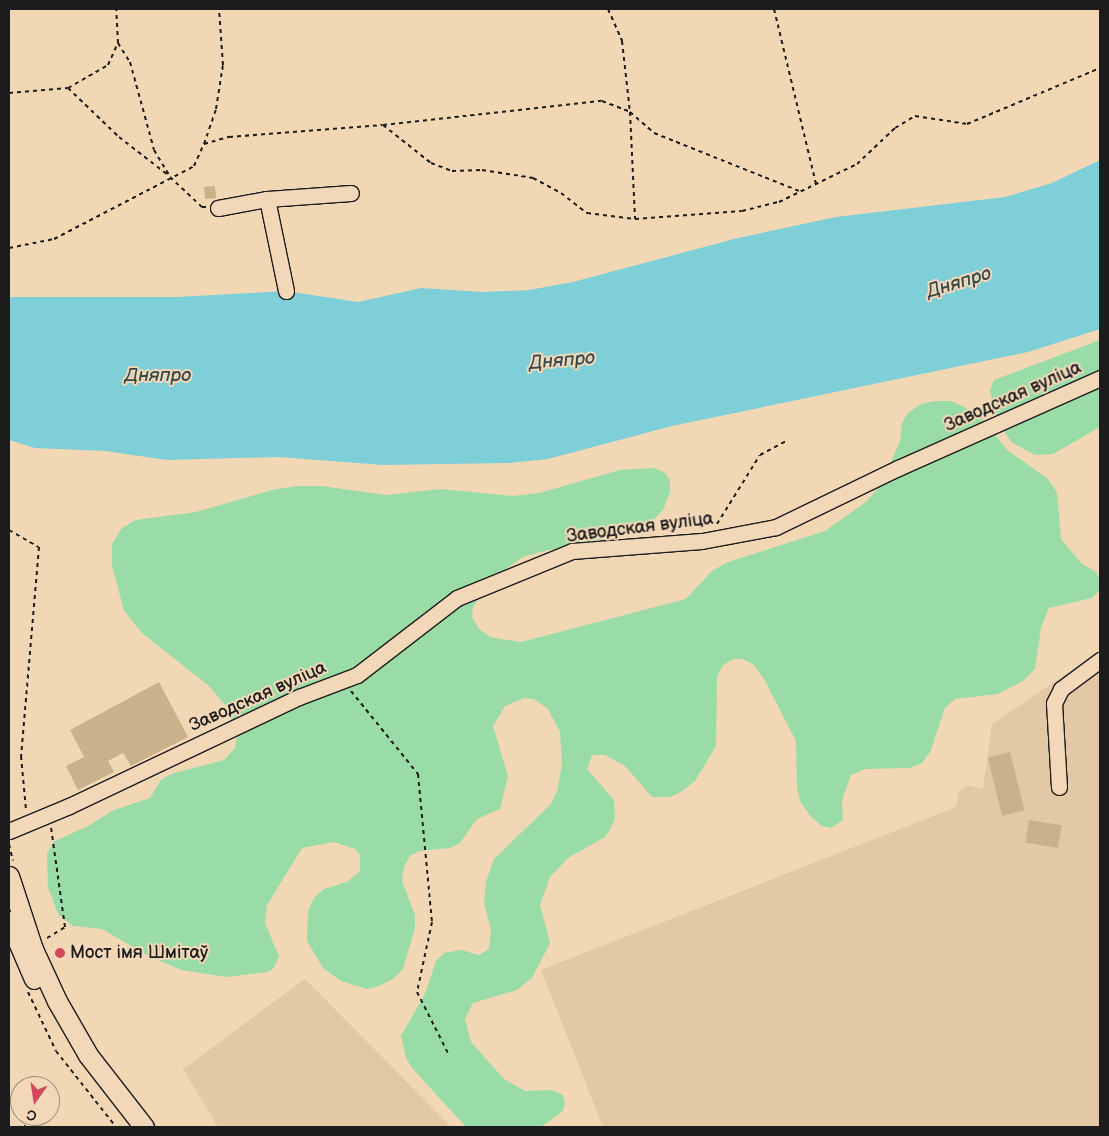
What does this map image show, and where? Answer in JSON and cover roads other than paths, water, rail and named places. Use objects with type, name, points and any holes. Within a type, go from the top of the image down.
[{"type":"main road","points":[[11,870],[33,949],[57,1001],[88,1055],[144,1127]]},
{"type":"main road","points":[[9,921],[21,954],[61,1035],[130,1127]]},
{"type":"street","points":[[218,208],[267,199],[351,192]]},
{"type":"street","points":[[267,199],[286,291]]},
{"type":"street","name":"Заводская вуліца","points":[[9,831],[50,814],[250,720],[358,675],[458,598],[572,551],[716,538],[776,527],[898,468],[1100,378]]},
{"type":"street","points":[[1059,787],[1054,704],[1061,689],[1100,660]]},
{"type":"water","name":"Дняпро","points":[[1100,160],[1100,329],[1028,352],[672,426],[548,459],[509,463],[383,465],[279,457],[167,460],[105,451],[35,448],[9,440],[9,297],[177,297],[286,291],[358,302],[421,288],[482,292],[529,290],[573,282],[738,238],[836,217],[1005,197],[1052,183]]},
{"type":"place","name":"Мост імя Шмітаў","points":[[60,953]]}]
